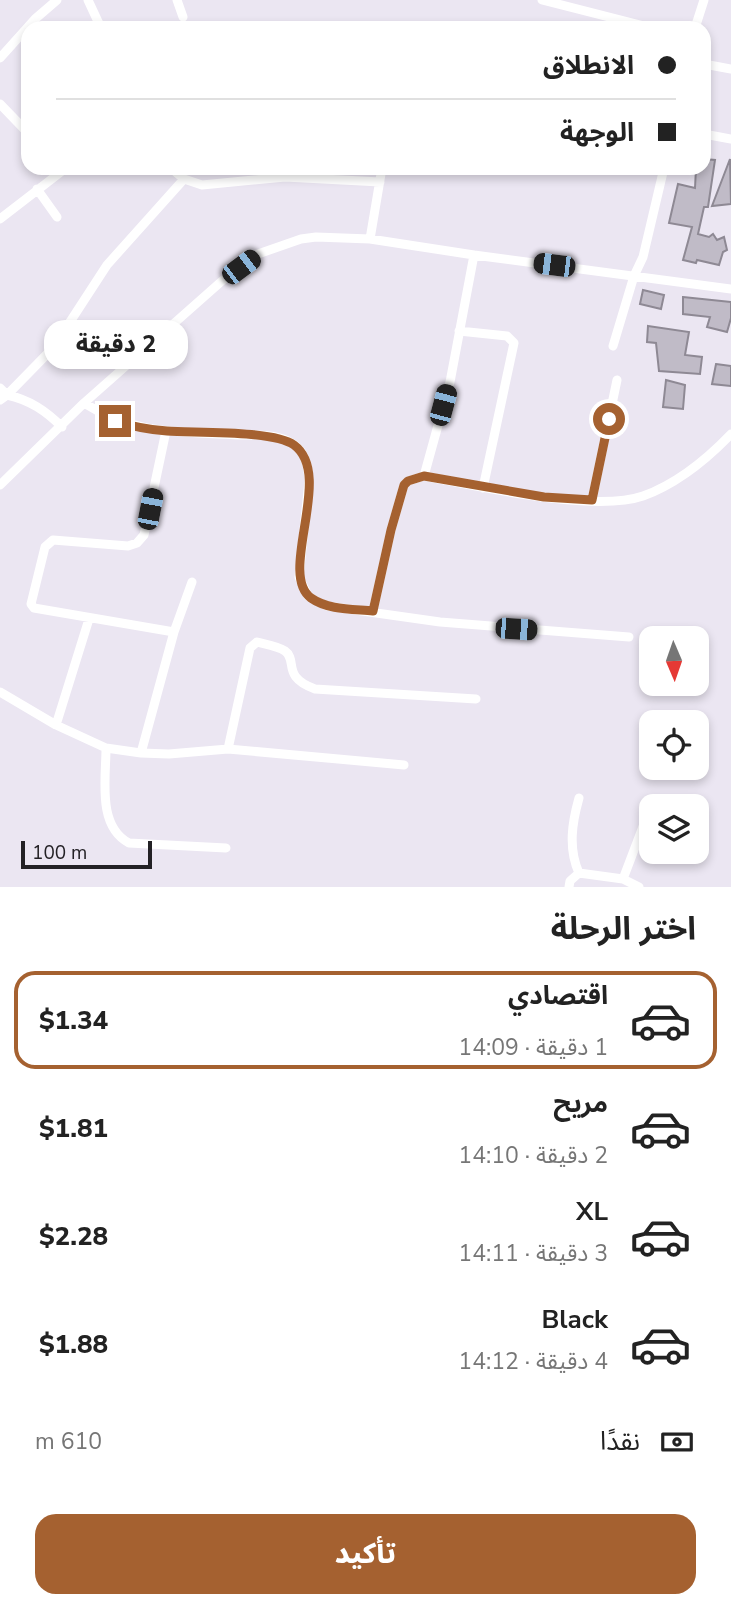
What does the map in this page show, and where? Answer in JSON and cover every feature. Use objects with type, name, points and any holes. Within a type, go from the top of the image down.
[{"type":"street","points":[[33,21],[57,0]]},
{"type":"street","points":[[88,0],[98,21]]},
{"type":"street","points":[[177,0],[183,17]]},
{"type":"street","points":[[542,0],[566,3],[628,21]]},
{"type":"street","points":[[697,21],[704,0]]},
{"type":"street","points":[[0,58],[21,35]]},
{"type":"street","points":[[711,65],[731,69]]},
{"type":"street","points":[[0,104],[21,126]]},
{"type":"street","points":[[711,135],[731,139]]},
{"type":"street","points":[[0,219],[53,175]]},
{"type":"street","points":[[180,175],[184,179],[211,185],[285,177],[380,182]]},
{"type":"street","points":[[370,239],[381,175]]},
{"type":"street","points":[[612,346],[634,276],[643,257],[662,175]]},
{"type":"street","points":[[2,394],[53,348],[107,265],[184,179]]},
{"type":"street","points":[[37,189],[57,217]]},
{"type":"street","points":[[0,485],[84,403],[223,280],[258,254],[308,238],[370,239],[474,256],[731,289]]},
{"type":"street","points":[[424,476],[450,382],[474,256]]},
{"type":"street","points":[[459,331],[507,336],[514,343],[483,488]]},
{"type":"street","points":[[592,500],[617,380]]},
{"type":"street","points":[[2,394],[31,402],[48,413],[62,427]]},
{"type":"street","points":[[84,403],[115,421],[166,431],[267,436],[286,439],[297,447],[305,457],[308,467],[307,513],[299,577],[308,596],[327,606],[440,622],[629,637]]},
{"type":"street","points":[[166,431],[142,539],[128,546],[53,540],[45,547],[30,600],[32,607],[174,632]]},
{"type":"street","points":[[373,611],[391,530],[404,485],[408,481],[424,476],[544,497],[622,501],[662,487],[709,455],[731,434]]},
{"type":"street","points":[[141,753],[174,632],[192,582]]},
{"type":"street","points":[[57,725],[89,619]]},
{"type":"street","points":[[228,749],[250,648],[257,642],[284,650],[293,674],[299,681],[315,689],[476,699]]},
{"type":"street","points":[[0,692],[57,725],[106,748],[169,754],[228,749],[404,765]]},
{"type":"street","points":[[106,748],[108,813],[112,827],[120,838],[129,843],[226,848]]},
{"type":"street","points":[[579,798],[572,854],[579,873]]},
{"type":"street","points":[[623,879],[639,837]]},
{"type":"street","points":[[569,887],[570,881],[579,873],[623,879],[639,887]]},
{"type":"building","points":[[730,159],[731,204],[712,206]]},
{"type":"building","points":[[711,160],[715,160],[708,207],[704,207],[698,234],[709,237],[713,234],[717,240],[724,237],[727,250],[723,252],[719,265],[683,260],[692,227],[669,223],[678,184],[695,188],[696,175],[711,175]]},
{"type":"building","points":[[643,290],[664,295],[661,309],[640,304]]},
{"type":"building","points":[[683,297],[731,302],[731,318],[727,332],[707,327],[710,317],[683,314]]},
{"type":"building","points":[[648,326],[689,332],[685,355],[702,357],[700,374],[659,371],[656,343],[647,342]]},
{"type":"building","points":[[716,364],[731,366],[731,386],[712,384]]},
{"type":"building","points":[[666,380],[685,385],[683,409],[663,407]]},
{"type":"route","points":[[115,421],[166,431],[267,436],[286,439],[297,447],[305,457],[309,481],[299,577],[303,588],[308,596],[327,606],[373,611],[391,530],[404,485],[408,481],[424,476],[544,497],[592,500],[609,419]]}]
